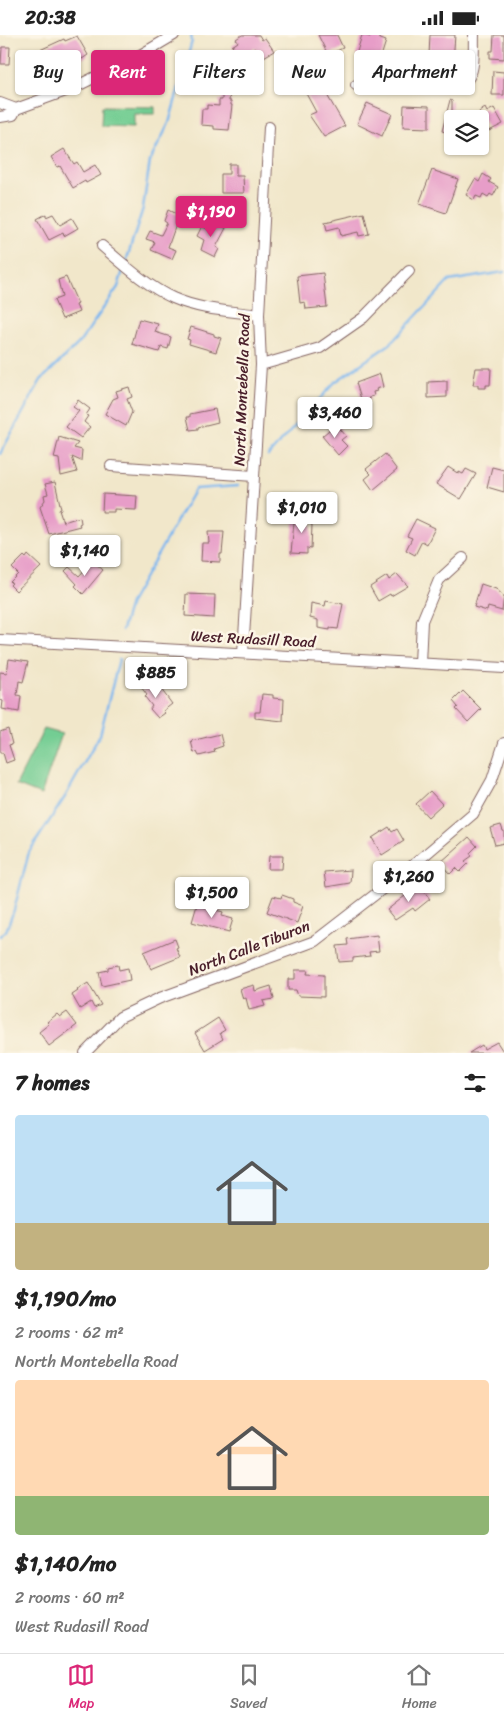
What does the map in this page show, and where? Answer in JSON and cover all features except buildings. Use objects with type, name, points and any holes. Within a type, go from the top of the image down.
[{"type":"street","points":[[0,103],[16,109],[71,89],[142,54],[174,35]]},
{"type":"street","points":[[473,50],[474,35]]},
{"type":"street","points":[[0,117],[14,115],[16,109]]},
{"type":"street","name":"North Montebella Road","points":[[243,653],[261,365],[260,315],[269,127]]},
{"type":"street","points":[[102,246],[136,275],[173,298],[212,309],[260,315]]},
{"type":"street","points":[[261,365],[320,348],[363,317],[409,271]]},
{"type":"street","points":[[111,466],[254,476]]},
{"type":"street","points":[[420,663],[422,621],[439,580],[463,558]]},
{"type":"street","name":"West Rudasill Road","points":[[0,640],[504,668]]},
{"type":"street","name":"North Calle Tiburon","points":[[85,1053],[120,1017],[160,998],[315,941],[412,866],[473,815],[492,780],[504,743]]},
{"type":"green space","points":[[102,106],[155,107],[155,114],[134,114],[134,127],[101,126]]},
{"type":"green space","points":[[44,729],[62,734],[41,795],[16,785]]},
{"type":"waterway","points":[[126,262],[143,208],[150,161],[169,123],[192,41],[191,35]]},
{"type":"waterway","points":[[0,454],[41,380],[80,342],[118,287],[124,267]]},
{"type":"waterway","points":[[268,456],[335,382],[390,344],[449,281],[504,272]]},
{"type":"waterway","points":[[122,630],[130,603],[195,489],[238,486]]},
{"type":"waterway","points":[[0,936],[6,931],[14,910],[29,852],[65,797],[100,735],[119,659]]}]
